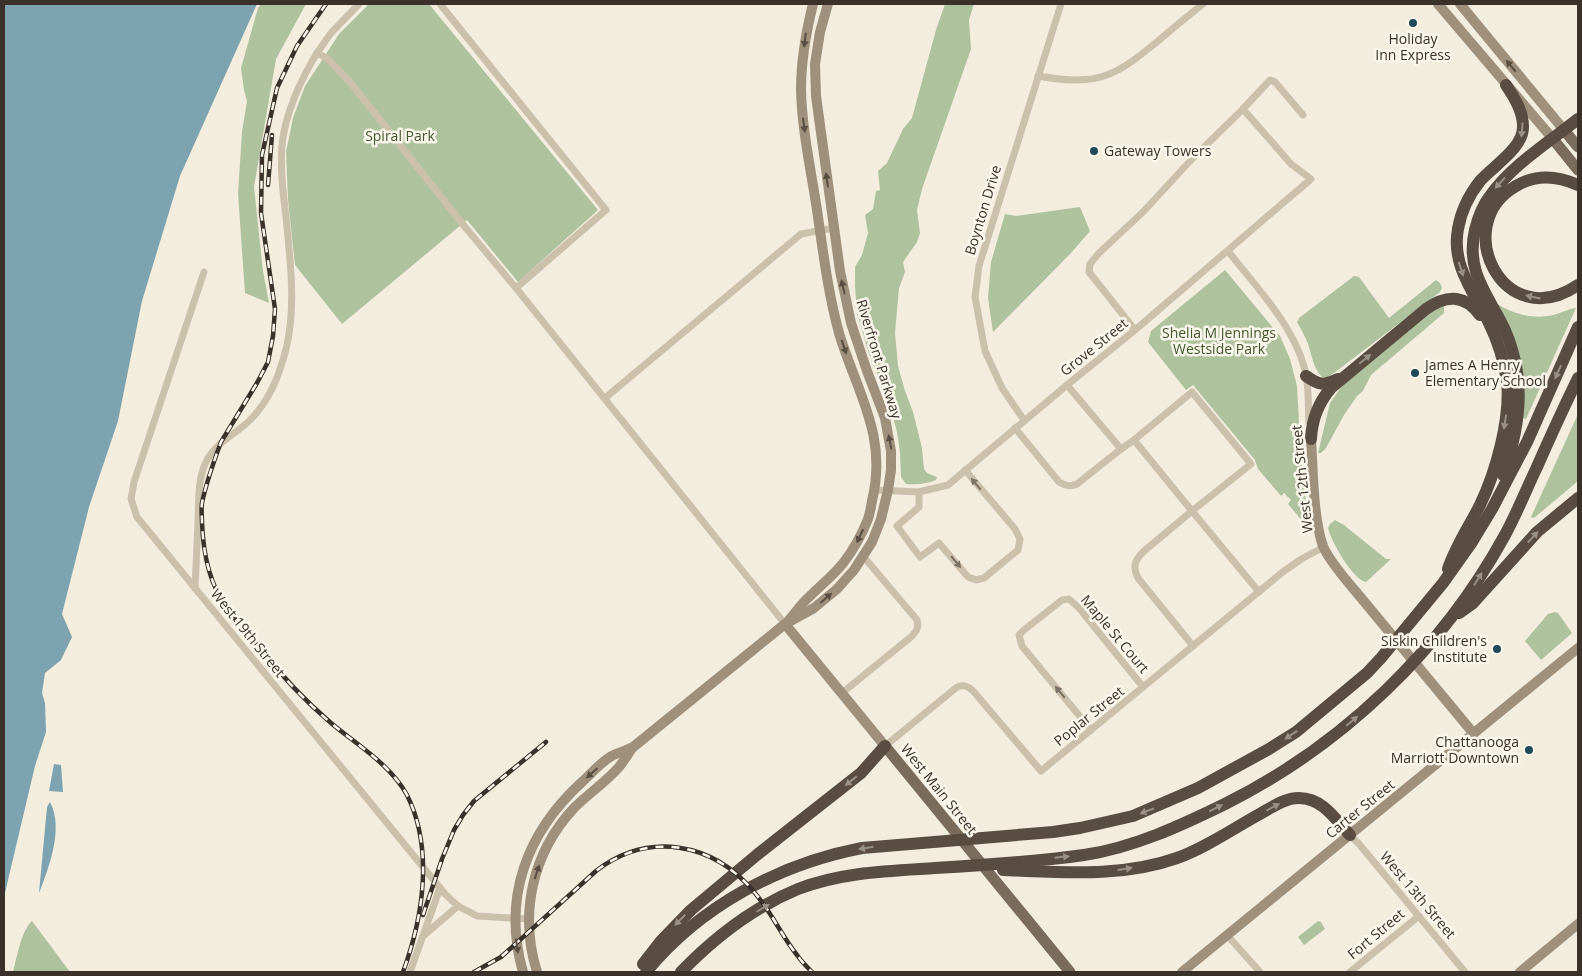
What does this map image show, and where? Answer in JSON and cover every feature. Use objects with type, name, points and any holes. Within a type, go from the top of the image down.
[{"type":"highway","points":[[1443,583],[1454,550],[1474,516],[1486,489],[1506,421],[1506,375],[1501,353],[1488,322],[1463,275],[1456,246],[1458,229],[1464,207],[1469,198],[1490,170],[1516,146],[1521,137],[1523,126],[1520,112],[1506,85]]},
{"type":"highway","points":[[1492,509],[1515,435],[1518,415],[1518,379],[1515,360],[1502,323],[1476,276],[1472,261],[1473,238],[1482,208],[1495,188],[1514,170],[1578,119]]},
{"type":"highway","points":[[1578,185],[1560,178],[1542,177],[1524,182],[1508,190],[1499,200],[1489,219],[1486,241],[1490,263],[1495,272],[1514,290],[1526,296],[1542,299],[1556,297],[1578,285]]},
{"type":"highway","points":[[1311,439],[1314,418],[1321,401],[1330,388],[1426,309],[1443,299],[1457,299],[1473,307],[1501,353]]},
{"type":"highway","points":[[646,972],[681,936],[725,902],[770,876],[844,852],[878,846],[1080,828],[1133,816],[1198,788],[1296,732],[1346,692],[1382,658],[1443,583],[1472,542],[1492,509],[1527,442],[1578,327]]},
{"type":"highway","points":[[1306,376],[1317,383],[1327,384],[1342,378]]},
{"type":"highway","points":[[680,972],[740,922],[788,894],[820,882],[856,874],[1013,862],[1103,852],[1197,818],[1288,769],[1351,722],[1398,679],[1449,620],[1476,582],[1503,538],[1578,378]]},
{"type":"highway","points":[[1449,620],[1473,603],[1537,532],[1578,498]]},
{"type":"highway","points":[[638,972],[661,941],[677,924],[758,854],[861,773],[885,746]]},
{"type":"highway","points":[[933,868],[1093,872],[1147,866],[1177,858],[1279,804],[1297,798],[1320,804],[1329,811],[1350,835]]},
{"type":"main road","name":"Riverfront Parkway","points":[[785,624],[807,598],[830,578],[844,562],[858,540],[868,518],[875,490],[877,466],[876,442],[870,419],[839,333],[828,286],[803,118],[801,89],[803,60],[807,29],[813,4]]},
{"type":"main road","name":"Riverfront Parkway","points":[[537,972],[528,920],[530,896],[536,873],[552,837],[576,806],[619,767],[632,748],[785,624],[814,608],[837,589],[854,570],[872,542],[881,519],[891,470],[891,451],[886,426],[851,323],[840,271],[816,84],[820,32],[828,4]]},
{"type":"main road","points":[[1438,4],[1578,170]]},
{"type":"main road","points":[[1460,4],[1578,147]]},
{"type":"main road","name":"West 12th Street","points":[[1311,439],[1317,518],[1324,548],[1357,594],[1474,734]]},
{"type":"main road","name":"West Main Street","points":[[785,624],[1070,972]]},
{"type":"main road","name":"Carter Street","points":[[1182,972],[1578,648]]},
{"type":"main road","name":"Riverfront Parkway","points":[[523,972],[515,918],[517,893],[523,869],[534,843],[548,819],[566,797],[610,757],[632,748]]},
{"type":"main road","points":[[1520,972],[1578,924]]},
{"type":"street","points":[[195,588],[199,492],[207,461],[216,447],[247,423],[261,408],[274,388],[287,343],[291,315],[291,275],[282,187],[282,145],[287,123],[298,87],[317,53],[331,34],[359,4]]},
{"type":"street","points":[[440,4],[606,210],[516,288]]},
{"type":"street","name":"Boynton Drive","points":[[1024,420],[1002,388],[985,351],[975,297],[979,266],[1061,4]]},
{"type":"street","points":[[1038,76],[1065,80],[1088,79],[1107,75],[1122,68],[1140,55],[1203,4]]},
{"type":"street","points":[[317,53],[328,59],[350,82],[785,624]]},
{"type":"street","points":[[1135,330],[1089,272],[1090,264],[1099,253],[1143,212],[1270,80],[1275,82],[1303,115]]},
{"type":"street","name":"Grove Street","points":[[875,490],[919,492],[948,485],[1024,420],[1135,330],[1311,179],[1291,164],[1243,109]]},
{"type":"street","points":[[605,398],[802,234],[834,228]]},
{"type":"street","name":"West 12th Street","points":[[1228,251],[1288,330],[1300,354],[1306,376],[1311,439]]},
{"type":"street","name":"West 19th Street","points":[[204,272],[134,482],[132,499],[136,517],[440,888],[458,906],[477,916],[528,920]]},
{"type":"street","points":[[1067,385],[1121,449]]},
{"type":"street","points":[[1015,428],[1059,482],[1072,486],[1134,440],[1192,392],[1251,464],[1144,551],[1134,563],[1134,570],[1138,578],[1193,646]]},
{"type":"street","points":[[1134,440],[1259,592]]},
{"type":"street","points":[[919,492],[919,507],[897,526],[920,557],[939,543],[968,577],[976,580],[984,578],[1018,550],[1020,539],[1015,530],[965,470]]},
{"type":"street","name":"Poplar Street","points":[[885,746],[957,687],[962,685],[974,692],[1040,772],[1259,592],[1298,562],[1324,548]]},
{"type":"street","points":[[842,693],[912,636],[917,631],[918,626],[917,620],[863,556]]},
{"type":"street","name":"Maple St Court","points":[[1091,730],[1022,646],[1019,635],[1024,630],[1062,600],[1069,599],[1079,608],[1143,687]]},
{"type":"street","name":"West 13th Street","points":[[1350,835],[1465,972]]},
{"type":"street","points":[[410,972],[440,888]]},
{"type":"street","points":[[422,936],[458,906]]},
{"type":"street","name":"Fort Street","points":[[1350,972],[1418,916]]},
{"type":"street","points":[[1227,934],[1260,972]]},
{"type":"green space","points":[[261,4],[306,4],[276,59],[254,187],[263,271],[269,303],[245,293],[238,194],[242,132],[247,101],[241,68],[258,8]]},
{"type":"green space","name":"Spiral Park","points":[[369,4],[429,4],[598,210],[518,282],[467,220],[342,324],[295,265],[288,200],[286,152],[293,118],[305,86],[339,34]]},
{"type":"green space","points":[[945,4],[974,4],[969,20],[971,49],[922,189],[917,210],[920,233],[917,242],[903,262],[905,272],[899,288],[895,333],[898,366],[913,412],[922,448],[924,469],[927,473],[937,477],[936,480],[925,483],[906,484],[901,477],[897,432],[889,402],[869,354],[857,313],[855,267],[862,255],[868,233],[865,215],[873,209],[876,191],[880,190],[878,171],[887,163],[903,129],[912,118]]},
{"type":"green space","points":[[1080,207],[1090,231],[1071,253],[993,332],[988,298],[991,262],[1005,214],[1016,216]]},
{"type":"green space","name":"Shelia M Jennings Westside Park","points":[[1225,270],[1280,336],[1290,359],[1297,386],[1301,459],[1309,529],[1288,504],[1291,500],[1284,493],[1281,496],[1258,469],[1255,460],[1193,385],[1186,390],[1148,342],[1151,331]]},
{"type":"green space","points":[[1354,276],[1359,277],[1389,318],[1436,280],[1442,288],[1440,292],[1334,373],[1328,377],[1322,377],[1315,366],[1307,341],[1297,322],[1299,318]]},
{"type":"green space","points":[[1492,301],[1514,312],[1537,317],[1553,315],[1576,308],[1526,419],[1523,418]]},
{"type":"green space","points":[[1444,306],[1444,313],[1371,375],[1363,391],[1357,396],[1344,415],[1326,448],[1321,453],[1318,453],[1330,403],[1351,373],[1424,313]]},
{"type":"green space","points":[[1578,414],[1578,481],[1534,518],[1531,517]]},
{"type":"green space","points":[[1335,520],[1386,559],[1391,559],[1366,582],[1355,575],[1333,542],[1328,528]]},
{"type":"green space","points":[[1558,613],[1572,633],[1541,660],[1525,641],[1548,614]]},
{"type":"green space","points":[[32,921],[70,972],[13,972],[22,938]]},
{"type":"green space","points":[[1318,921],[1321,922],[1325,929],[1304,945],[1298,937]]},
{"type":"water","points":[[4,4],[257,4],[180,176],[142,301],[118,421],[89,507],[62,614],[72,637],[61,660],[45,673],[42,693],[45,703],[46,732],[35,766],[4,897]]},
{"type":"water","points":[[54,764],[61,765],[63,792],[49,791]]},
{"type":"water","points":[[50,802],[56,824],[54,848],[39,893],[47,807]]},
{"type":"railway","points":[[326,4],[297,46],[277,88],[262,155],[261,213],[275,309],[273,336],[268,362],[221,442],[202,503],[203,533],[211,578],[230,613],[302,696],[331,723],[382,764],[392,774],[407,795],[421,838],[423,884],[416,929],[403,972]]},
{"type":"railway","points":[[268,185],[272,135]]},
{"type":"railway","points":[[423,915],[442,859],[454,830],[463,815],[474,801],[546,742]]},
{"type":"railway","points":[[474,972],[501,957],[596,871],[616,858],[637,850],[658,847],[679,848],[700,853],[719,862],[738,875],[760,899],[791,947],[812,972]]},
{"type":"place","name":"Holiday Inn Express","points":[[1413,23]]},
{"type":"place","name":"Gateway Towers","points":[[1094,151]]},
{"type":"place","name":"James A Henry Elementary School","points":[[1415,373]]},
{"type":"place","name":"Siskin Children's Institute","points":[[1497,649]]},
{"type":"place","name":"Chattanooga Marriott Downtown","points":[[1529,750]]}]
